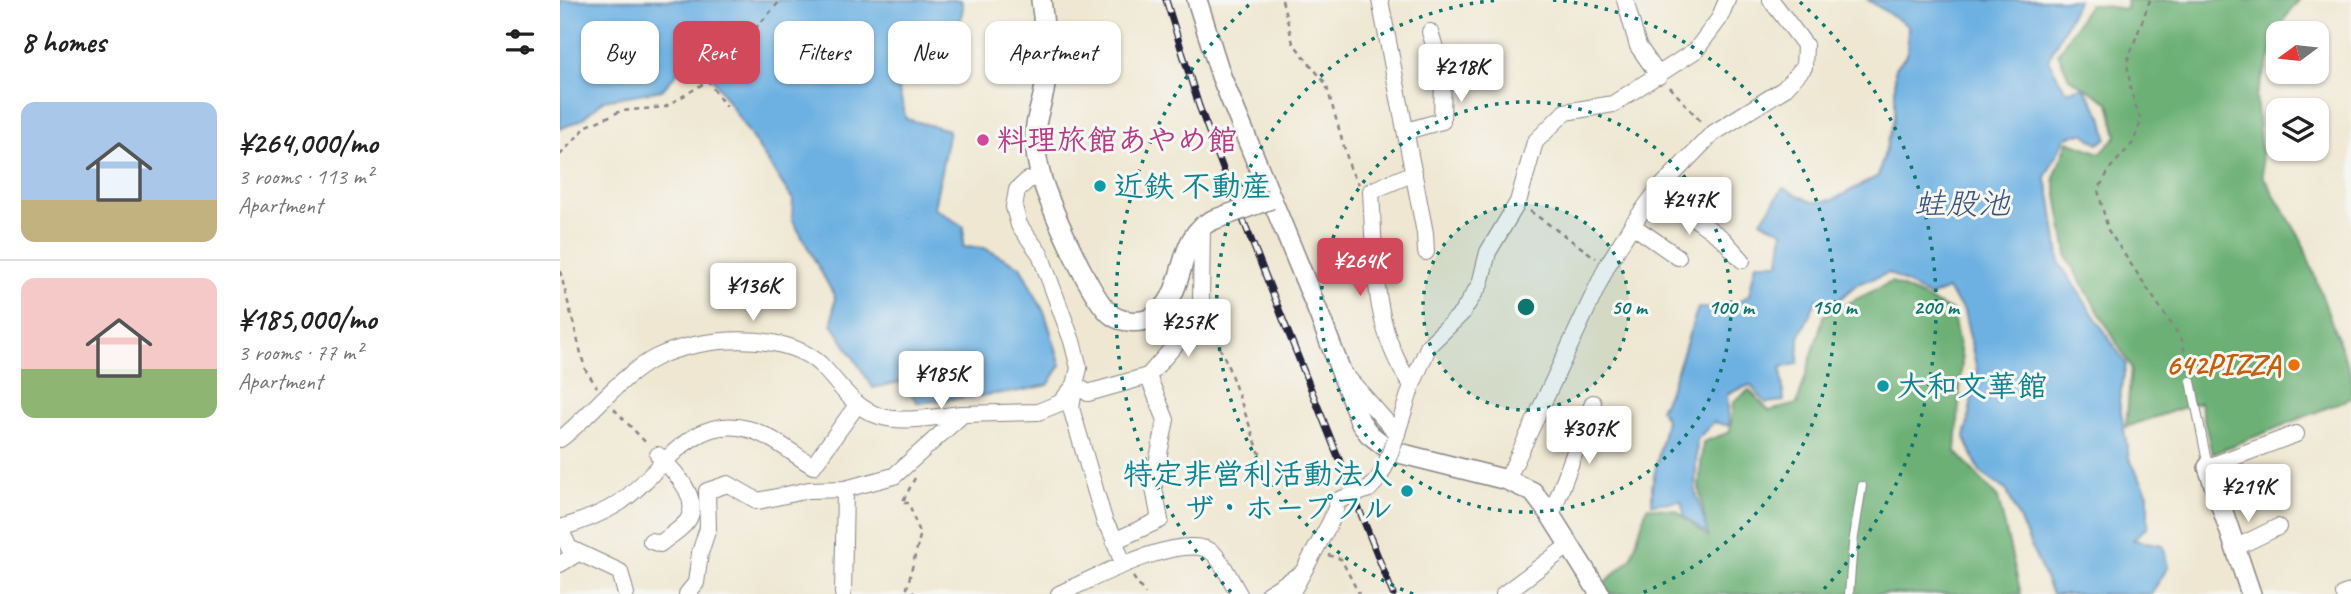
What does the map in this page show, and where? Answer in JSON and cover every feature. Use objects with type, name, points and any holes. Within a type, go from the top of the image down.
[{"type":"street","points":[[1041,0],[1046,37],[1045,87],[1035,134],[1042,177],[1091,290],[1102,307],[1115,318],[1131,322],[1148,319],[1161,310],[1174,295],[1187,248],[1208,222],[1271,199]]},
{"type":"street","points":[[1196,0],[1221,76],[1360,421],[1368,434],[1391,451],[1507,480],[1533,492],[1600,594]]},
{"type":"street","points":[[1380,0],[1425,233],[1426,252]]},
{"type":"street","points":[[1625,0],[1637,46],[1659,76]]},
{"type":"street","points":[[1291,594],[1331,521],[1339,500],[1369,489],[1379,478],[1429,345],[1462,313],[1480,284],[1488,252],[1518,202],[1535,142],[1564,112],[1613,104],[1696,50],[1719,19],[1727,0]]},
{"type":"street","points":[[1507,480],[1608,266],[1632,225],[1657,191],[1712,134],[1784,89],[1804,67],[1805,45],[1771,0]]},
{"type":"street","points":[[1406,131],[1443,121],[1443,73],[1430,32]]},
{"type":"street","points":[[1412,385],[1399,368],[1384,329],[1377,285],[1371,191],[1413,173]]},
{"type":"street","points":[[1042,177],[1028,180],[1017,190],[1014,207],[1019,225],[1040,254],[1072,341],[1079,368],[1071,408],[1105,523],[1123,564]]},
{"type":"street","points":[[1657,191],[1723,239],[1742,260]]},
{"type":"street","points":[[1075,385],[1088,393],[1148,376],[1170,352],[1201,305],[1208,222]]},
{"type":"street","points":[[1632,225],[1678,257]]},
{"type":"street","points":[[560,439],[634,370],[679,349],[710,343],[757,341],[804,352],[819,364],[857,405],[879,416],[900,419],[1038,412],[1060,403],[1075,385]]},
{"type":"street","points":[[1339,367],[1396,436]]},
{"type":"street","points":[[1114,541],[1160,520],[1153,483],[1166,420],[1148,376]]},
{"type":"street","points":[[1551,516],[1593,403]]},
{"type":"street","points":[[626,594],[620,572],[569,548],[560,528],[595,517],[621,502],[661,458],[705,431],[729,427],[747,428],[813,466],[857,405]]},
{"type":"street","points":[[687,594],[696,583],[700,553],[708,528],[707,491],[728,484],[758,501],[809,490],[845,489],[894,476],[963,414]]},
{"type":"street","points":[[2251,594],[2208,467],[2296,435]]},
{"type":"street","points":[[650,541],[660,544],[689,519],[691,506],[687,490],[661,458]]},
{"type":"street","points":[[843,594],[845,489]]},
{"type":"street","points":[[2235,548],[2278,527]]},
{"type":"street","points":[[1059,594],[1123,564],[1193,546],[1213,552],[1240,594]]},
{"type":"street","points":[[1504,594],[1568,546]]},
{"type":"street","points":[[560,564],[578,552]]},
{"type":"street","points":[[1268,594],[1304,572]]},
{"type":"street","points":[[2344,594],[2351,592]]},
{"type":"lane","points":[[2191,381],[2208,467]]},
{"type":"lane","points":[[1849,594],[1853,543],[1862,486]]},
{"type":"path","points":[[760,22],[780,0]]},
{"type":"path","points":[[1282,0],[1293,43],[1326,84],[1351,171],[1360,185],[1371,191]]},
{"type":"path","points":[[2150,0],[2127,62],[2131,92],[2141,121],[2133,144],[2111,167],[2098,190],[2108,230],[2182,340],[2191,381]]},
{"type":"path","points":[[1659,76],[1712,134]]},
{"type":"path","points":[[560,155],[587,126],[621,111],[665,107],[703,84]]},
{"type":"path","points":[[710,84],[726,107]]},
{"type":"path","points":[[1518,202],[1608,266]]},
{"type":"path","points":[[560,271],[585,369],[604,399],[661,458]]},
{"type":"path","points":[[1201,305],[1226,361],[1268,476]]},
{"type":"path","points":[[915,594],[907,588],[920,536],[909,503],[902,503],[920,469]]},
{"type":"path","points":[[1313,551],[1341,559],[1359,594]]},
{"type":"path","points":[[1123,564],[1145,594]]},
{"type":"green space","points":[[2127,0],[2299,0],[2283,21],[2266,21],[2266,68],[2256,96],[2263,176],[2301,239],[2351,375],[2351,398],[2212,454],[2200,402],[2126,427],[2131,367],[2068,260],[2054,178],[2068,141],[2100,153],[2117,136],[2109,103],[2069,78],[2058,53],[2089,4],[2126,9]]},
{"type":"green space","points":[[1891,282],[1952,311],[1962,360],[1956,452],[1998,498],[2021,594],[1610,594],[1603,584],[1631,559],[1647,507],[1676,510],[1708,537],[1699,487],[1703,442],[1730,432],[1733,402],[1749,390],[1769,411],[1797,404],[1824,315]]},
{"type":"water","points":[[560,0],[961,0],[963,7],[960,21],[888,21],[888,84],[897,84],[906,119],[949,130],[934,208],[964,227],[963,247],[984,248],[1020,266],[1045,314],[1061,365],[1048,385],[1020,391],[918,403],[901,382],[873,388],[832,324],[835,297],[792,219],[793,200],[717,84],[760,84],[760,21],[673,21],[673,77],[662,90],[604,100],[581,120],[560,129]]},
{"type":"water","name":"蛙股池","points":[[1868,0],[2078,0],[2048,60],[2066,91],[2083,87],[2102,116],[2107,138],[2098,144],[2083,133],[2066,137],[2045,177],[2051,199],[2060,264],[2126,364],[2119,401],[2129,458],[2148,494],[2148,526],[2133,540],[2163,545],[2168,567],[2151,594],[2052,594],[2007,491],[1980,472],[1965,438],[1977,370],[1964,311],[1947,289],[1930,297],[1889,273],[1857,284],[1833,305],[1817,299],[1799,337],[1798,364],[1781,367],[1784,401],[1766,403],[1750,385],[1727,394],[1729,426],[1714,422],[1697,439],[1695,490],[1708,534],[1685,517],[1681,501],[1652,504],[1652,486],[1666,420],[1660,409],[1677,372],[1698,308],[1730,308],[1749,295],[1756,263],[1779,263],[1783,231],[1761,221],[1783,188],[1812,202],[1833,200],[1878,176],[1895,117],[1895,68],[1907,55],[1908,26]]},
{"type":"railway","points":[[1166,0],[1199,106],[1228,182],[1393,594]]},
{"type":"place","name":"料理旅館あやめ館","points":[[983,140]]},
{"type":"place","name":"近鉄 不動産","points":[[1100,186]]},
{"type":"place","name":"642PIZZA","points":[[2294,365]]},
{"type":"place","name":"大和文華館","points":[[1883,386]]},
{"type":"place","name":"特定非営利活動法人 ザ・ホープフル","points":[[1407,491]]}]
